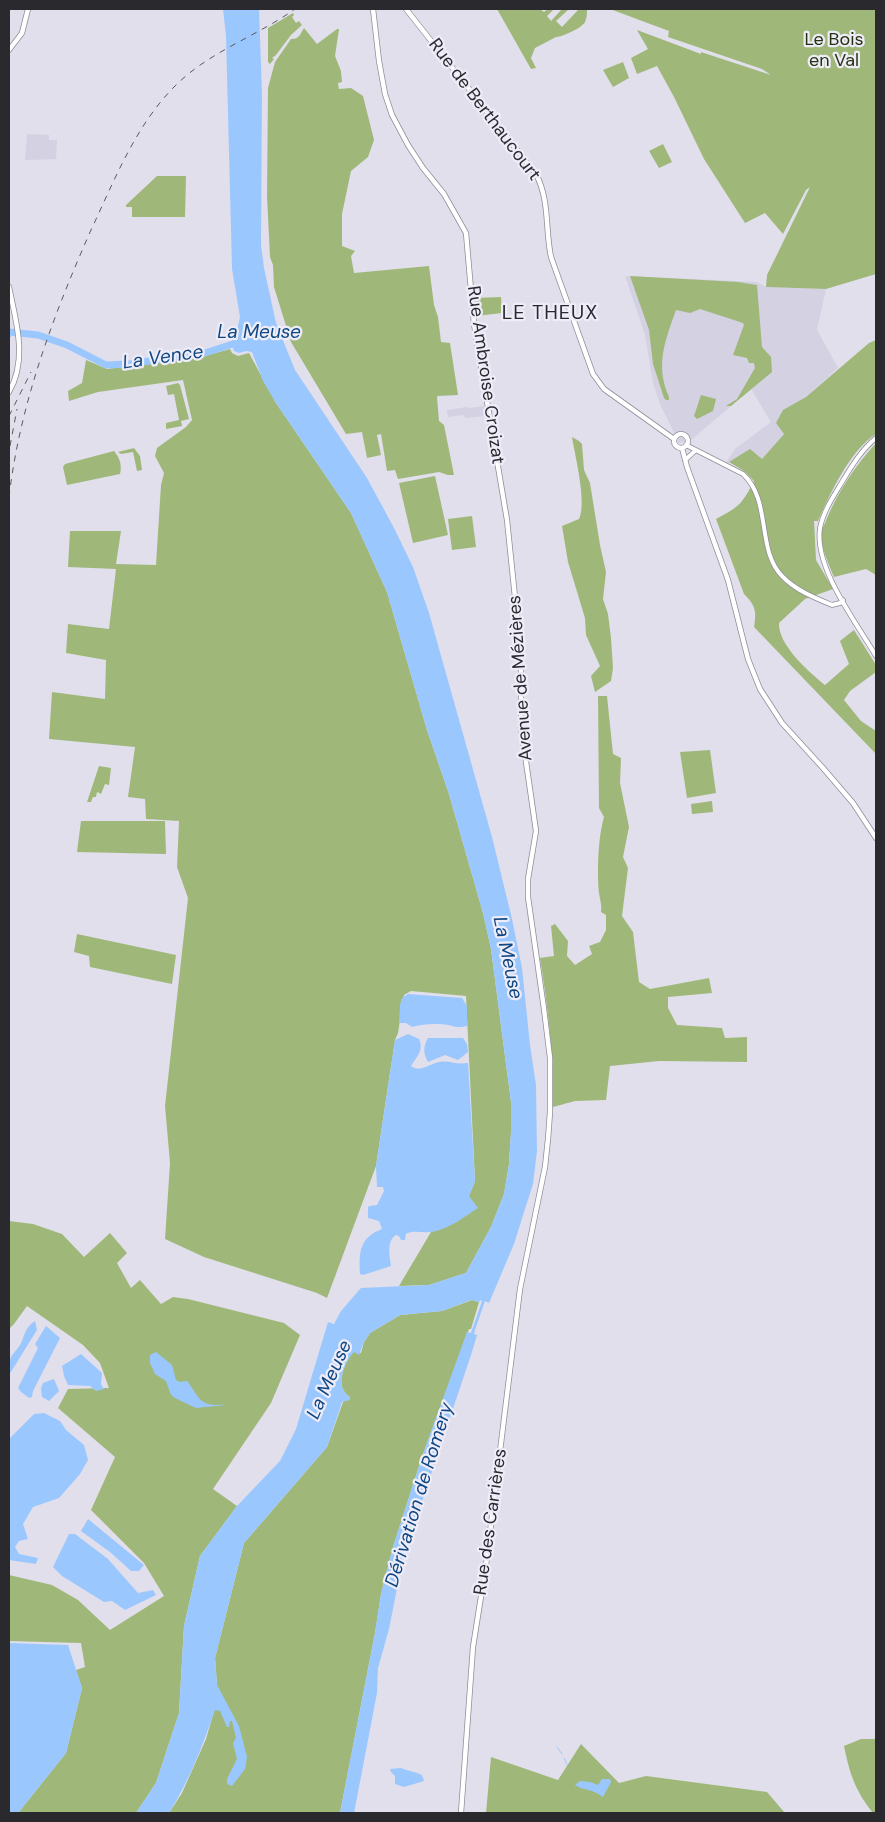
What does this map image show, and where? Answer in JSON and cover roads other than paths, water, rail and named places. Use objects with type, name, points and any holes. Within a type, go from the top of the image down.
[{"type":"main road","name":"Rue Ambroise Croizat","points":[[373,9],[379,61],[385,94],[392,115],[408,145],[423,168],[444,194],[466,233],[474,324],[502,487]]},
{"type":"main road","name":"Rue de Berthaucourt","points":[[406,9],[541,183],[545,198],[548,244],[551,257],[588,362],[597,380],[604,390],[674,439]]},
{"type":"main road","points":[[9,50],[22,33],[28,11]]},
{"type":"main road","points":[[9,287],[20,355],[19,366],[9,392]]},
{"type":"main road","points":[[684,447],[675,446],[674,439],[678,435],[684,435],[687,439],[684,447],[685,460],[728,580],[748,659],[760,689],[782,723],[853,803],[876,838]]},
{"type":"main road","name":"Avenue de Mézières","points":[[502,487],[521,654],[521,727],[536,822],[535,841],[528,879],[528,896],[550,1058],[550,1112],[545,1167],[532,1232]]},
{"type":"main road","name":"Rue des Carrières","points":[[461,1813],[473,1647],[486,1566],[520,1289],[532,1232]]},
{"type":"street","points":[[876,438],[863,450],[827,507],[820,526],[819,538],[824,566],[876,656]]},
{"type":"street","points":[[684,447],[695,450],[743,474],[750,481],[757,492],[771,557],[782,576],[795,586],[832,605],[840,604],[843,600]]},
{"type":"street","points":[[685,460],[695,450]]},
{"type":"water","points":[[223,9],[259,9],[262,93],[261,245],[276,323],[295,370],[367,478],[394,528],[413,567],[429,613],[492,837],[512,919],[522,968],[536,1085],[537,1151],[533,1184],[514,1244],[489,1303],[485,1301],[475,1330],[474,1334],[477,1335],[472,1352],[403,1558],[389,1629],[378,1668],[377,1693],[354,1813],[340,1813],[381,1594],[393,1547],[423,1454],[467,1332],[471,1333],[481,1300],[479,1302],[471,1300],[442,1311],[400,1315],[370,1333],[359,1355],[354,1352],[351,1356],[343,1370],[341,1381],[344,1392],[350,1397],[350,1400],[342,1402],[327,1447],[244,1543],[215,1658],[217,1685],[239,1726],[247,1757],[245,1769],[232,1786],[227,1784],[227,1779],[237,1759],[233,1743],[236,1738],[232,1721],[230,1721],[229,1727],[227,1727],[220,1711],[215,1710],[195,1763],[169,1813],[136,1813],[156,1783],[179,1713],[184,1626],[200,1556],[237,1506],[280,1461],[296,1429],[328,1322],[334,1324],[341,1311],[361,1288],[429,1285],[466,1273],[491,1227],[504,1194],[509,1164],[511,1132],[511,1102],[491,949],[483,913],[449,794],[427,730],[387,592],[351,513],[276,403],[263,381],[252,352],[239,353],[234,351],[231,342],[236,335],[240,317],[232,269],[226,36]]},
{"type":"water","points":[[408,994],[462,998],[467,1006],[467,1026],[458,1027],[435,1024],[412,1027],[406,1023],[399,1023],[402,998]]},
{"type":"water","points":[[408,1034],[419,1039],[421,1047],[411,1066],[414,1068],[418,1069],[443,1062],[468,1063],[475,1181],[469,1196],[478,1208],[455,1223],[436,1231],[409,1233],[406,1234],[405,1240],[401,1240],[396,1235],[390,1245],[391,1266],[363,1275],[360,1274],[360,1252],[362,1247],[369,1237],[382,1229],[379,1221],[368,1218],[368,1207],[377,1205],[384,1191],[383,1187],[377,1187],[376,1166],[395,1040]]},
{"type":"water","points":[[428,1038],[463,1038],[467,1044],[468,1052],[458,1060],[445,1055],[428,1062],[424,1050]]},
{"type":"water","points":[[35,1321],[37,1330],[9,1375],[12,1355],[20,1345],[27,1329]]},
{"type":"water","points":[[46,1326],[60,1338],[33,1391],[32,1397],[29,1398],[18,1388],[38,1348],[35,1344]]},
{"type":"water","points":[[156,1352],[172,1365],[176,1380],[180,1382],[187,1381],[202,1401],[211,1405],[226,1405],[196,1408],[171,1395],[166,1381],[155,1374],[150,1363],[150,1355]]},
{"type":"water","points":[[81,1354],[102,1373],[101,1384],[104,1389],[96,1391],[90,1386],[68,1385],[62,1366]]},
{"type":"water","points":[[54,1379],[59,1391],[49,1401],[42,1397],[41,1388],[43,1383]]},
{"type":"water","points":[[44,1413],[60,1421],[66,1430],[84,1445],[88,1460],[80,1474],[59,1498],[33,1507],[23,1524],[28,1539],[19,1541],[15,1547],[19,1554],[38,1558],[36,1564],[9,1560],[9,1439],[34,1414]]},
{"type":"water","points":[[88,1519],[144,1565],[139,1571],[131,1571],[110,1552],[81,1531]]},
{"type":"water","points":[[69,1534],[75,1534],[108,1559],[138,1593],[153,1590],[156,1595],[125,1610],[112,1601],[104,1602],[62,1576],[53,1567]]},
{"type":"water","points":[[9,1643],[68,1645],[82,1688],[66,1753],[18,1813],[9,1813]]},
{"type":"water","points":[[401,1768],[422,1775],[424,1781],[404,1787],[395,1784],[395,1776],[390,1769]]},
{"type":"water","points":[[602,1779],[610,1779],[611,1782],[603,1797],[575,1785],[580,1781],[598,1785]]},
{"type":"waterway","name":"La Vence","points":[[9,332],[38,335],[67,345],[106,365],[129,364],[205,353],[239,342]]},
{"type":"waterway","name":"La Vence","points":[[9,338],[15,333]]},
{"type":"waterway","points":[[557,1747],[562,1754]]},
{"type":"waterway","points":[[564,1758],[567,1765]]},
{"type":"railway","points":[[9,497],[21,428],[51,328],[91,230],[138,134],[163,100],[190,72],[295,9]]},
{"type":"railway","points":[[9,416],[31,372]]},
{"type":"railway","points":[[10,446],[17,409]]},
{"type":"district","name":"LE THEUX","points":[[550,314]]},
{"type":"park label","name":"Le Bois en Val","points":[[834,50]]},
{"type":"water label","name":"La Meuse","points":[[259,333]]},
{"type":"water label","name":"La Meuse","points":[[507,958]]},
{"type":"water label","name":"La Meuse","points":[[330,1380]]},
{"type":"water label","name":"Dérivation de Romery","points":[[420,1495]]}]
